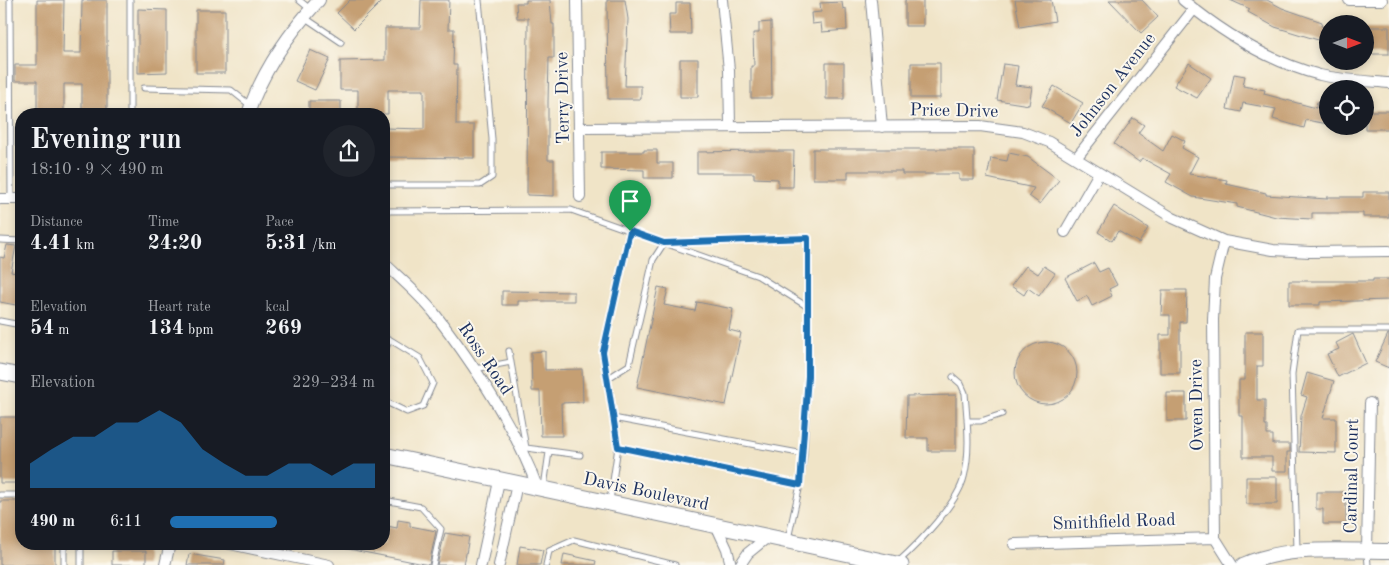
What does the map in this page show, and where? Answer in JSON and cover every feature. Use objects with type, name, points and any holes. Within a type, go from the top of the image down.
[{"type":"main road","points":[[0,372],[15,375]]},
{"type":"main road","name":"Davis Boulevard","points":[[390,456],[541,490],[898,564]]},
{"type":"main road","points":[[1243,565],[1264,556],[1298,551],[1367,558],[1389,551]]},
{"type":"street","name":"Terry Drive","points":[[576,0],[580,197]]},
{"type":"street","points":[[722,0],[729,70],[730,126]]},
{"type":"street","points":[[871,0],[882,127]]},
{"type":"street","points":[[1183,0],[1240,41],[1273,58],[1319,74],[1341,79],[1389,83]]},
{"type":"street","points":[[1349,0],[1382,0]]},
{"type":"street","points":[[251,108],[263,78],[311,9]]},
{"type":"street","name":"Johnson Avenue","points":[[1077,157],[1194,9]]},
{"type":"street","name":"Price Drive","points":[[579,128],[730,126],[980,126],[1006,128],[1049,142],[1077,157],[1098,173],[1192,228],[1224,241],[1273,250],[1310,252],[1389,251]]},
{"type":"street","points":[[1065,232],[1098,173]]},
{"type":"street","points":[[0,199],[15,199]]},
{"type":"street","name":"Owen Drive","points":[[1215,538],[1213,320],[1215,279],[1224,241]]},
{"type":"street","name":"Ross Road","points":[[390,269],[434,313],[474,369],[493,398],[541,490]]},
{"type":"street","name":"Cardinal Court","points":[[1367,558],[1370,402]]},
{"type":"street","points":[[481,565],[499,480]]},
{"type":"street","points":[[499,565],[517,484]]},
{"type":"street","points":[[716,525],[727,549],[731,565]]},
{"type":"street","points":[[740,565],[748,553],[769,536]]},
{"type":"street","points":[[1215,538],[1232,565]]},
{"type":"street","name":"Smithfield Road","points":[[1014,544],[1215,538]]},
{"type":"street","points":[[165,565],[169,550]]},
{"type":"street","points":[[258,550],[329,565]]},
{"type":"lane","points":[[10,0],[15,166]]},
{"type":"lane","points":[[130,0],[130,108]]},
{"type":"lane","points":[[299,0],[311,9],[341,42]]},
{"type":"lane","points":[[390,185],[480,186],[492,177],[489,110],[479,0]]},
{"type":"lane","points":[[144,88],[230,90],[248,108]]},
{"type":"lane","points":[[390,211],[571,210],[758,276],[808,307]]},
{"type":"lane","points":[[610,504],[618,447],[603,352],[630,231]]},
{"type":"lane","points":[[664,243],[808,238],[808,376],[804,454],[800,485],[787,540]]},
{"type":"lane","points":[[0,240],[15,240]]},
{"type":"lane","points":[[607,379],[629,366],[653,260],[664,243]]},
{"type":"lane","points":[[0,321],[15,324]]},
{"type":"lane","points":[[1298,551],[1292,374],[1298,330],[1389,330]]},
{"type":"lane","points":[[390,340],[420,358],[433,383],[423,406],[407,412],[390,404]]},
{"type":"lane","points":[[509,351],[526,448],[580,455]]},
{"type":"lane","points":[[474,369],[511,362]]},
{"type":"lane","points":[[898,564],[920,542],[960,488],[968,454],[967,422],[965,392],[962,384],[953,377]]},
{"type":"lane","points":[[967,422],[980,421],[1002,414]]},
{"type":"lane","points":[[613,418],[804,454]]},
{"type":"lane","points":[[506,423],[521,420]]},
{"type":"lane","points":[[618,447],[800,485]]},
{"type":"lane","points":[[541,490],[549,452]]},
{"type":"lane","points":[[0,495],[15,495]]},
{"type":"lane","points":[[390,501],[421,507],[441,529],[434,565]]},
{"type":"lane","points":[[546,565],[549,551],[574,540],[675,565]]},
{"type":"lane","points":[[64,550],[64,565]]},
{"type":"lane","points":[[81,550],[81,565]]},
{"type":"building","points":[[37,0],[64,0],[63,53],[81,53],[82,0],[107,0],[107,108],[82,108],[82,84],[64,84],[64,108],[37,108],[37,81],[15,81],[15,65],[37,65]]},
{"type":"building","points":[[350,0],[383,0],[354,29],[337,13]]},
{"type":"building","points":[[421,0],[449,0],[448,29],[454,29],[453,65],[457,65],[456,125],[474,125],[474,158],[390,157],[390,128],[424,129],[424,90],[388,90],[388,108],[358,108],[358,90],[340,90],[340,61],[385,60],[385,28],[420,28]]},
{"type":"building","points":[[526,0],[550,0],[552,24],[554,24],[554,58],[549,58],[548,160],[554,160],[554,196],[527,195],[528,18],[517,18],[516,3],[526,3]]},
{"type":"building","points":[[607,0],[625,0],[628,19],[625,86],[641,86],[641,99],[608,99]]},
{"type":"building","points":[[905,0],[923,0],[923,26],[905,26]]},
{"type":"building","points":[[1015,0],[1051,0],[1055,21],[1020,27]]},
{"type":"building","points":[[1109,0],[1142,0],[1158,17],[1141,33]]},
{"type":"building","points":[[1230,0],[1267,0],[1282,8],[1319,21],[1319,40],[1275,27],[1248,12],[1250,9]]},
{"type":"building","points":[[842,2],[843,9],[846,8],[847,30],[822,32],[821,23],[812,24],[811,13],[821,12],[820,3]]},
{"type":"building","points":[[676,3],[690,3],[691,34],[670,34],[669,14],[676,14]]},
{"type":"building","points":[[138,9],[167,10],[167,72],[138,73]]},
{"type":"building","points":[[196,10],[225,10],[225,73],[196,73]]},
{"type":"building","points":[[771,22],[772,98],[751,98],[751,66],[754,66],[753,33],[759,33],[759,23]]},
{"type":"building","points":[[1374,27],[1389,27],[1389,54],[1374,54]]},
{"type":"building","points":[[310,50],[330,59],[315,90],[295,81]]},
{"type":"building","points":[[680,59],[698,59],[698,97],[680,97]]},
{"type":"building","points":[[826,63],[844,63],[844,99],[826,99]]},
{"type":"building","points":[[911,63],[940,63],[940,98],[911,98]]},
{"type":"building","points":[[1189,63],[1211,78],[1197,98],[1174,86]]},
{"type":"building","points":[[1003,64],[1018,66],[1015,85],[1032,87],[1029,105],[997,100]]},
{"type":"building","points":[[1234,74],[1245,76],[1243,86],[1265,90],[1264,94],[1316,108],[1317,102],[1319,102],[1319,122],[1306,120],[1304,128],[1273,119],[1276,109],[1243,103],[1241,112],[1227,109]]},
{"type":"building","points":[[1054,86],[1083,103],[1071,123],[1042,106]]},
{"type":"building","points":[[309,101],[341,101],[341,108],[309,108]]},
{"type":"building","points":[[1374,111],[1389,111],[1389,129],[1374,129]]},
{"type":"building","points":[[1133,118],[1144,125],[1138,133],[1163,151],[1172,134],[1185,141],[1182,148],[1198,157],[1189,174],[1227,180],[1226,184],[1266,193],[1266,195],[1327,199],[1327,197],[1363,197],[1363,192],[1389,192],[1389,217],[1363,217],[1363,213],[1312,213],[1312,219],[1276,217],[1237,207],[1237,204],[1193,197],[1166,182],[1171,174],[1142,158],[1139,162],[1114,144]]},
{"type":"building","points":[[813,149],[974,149],[974,180],[959,180],[959,174],[902,174],[902,171],[848,171],[848,179],[813,179]]},
{"type":"building","points":[[644,150],[657,150],[657,163],[673,163],[673,178],[644,178],[644,170],[601,169],[601,152],[644,152]]},
{"type":"building","points":[[794,151],[793,187],[778,187],[778,179],[754,178],[754,173],[697,173],[697,152]]},
{"type":"building","points":[[1009,153],[1028,157],[1059,180],[1040,204],[1029,196],[1034,188],[987,178],[991,158],[1007,161]]},
{"type":"building","points":[[1114,206],[1148,228],[1139,243],[1118,231],[1112,241],[1098,232]]},
{"type":"building","points":[[7,245],[15,246],[11,272],[15,273],[15,305],[0,302],[0,257],[4,258]]},
{"type":"building","points":[[1094,263],[1099,272],[1108,268],[1117,285],[1109,289],[1112,296],[1092,306],[1087,296],[1077,301],[1065,278]]},
{"type":"building","points":[[1026,266],[1038,274],[1044,266],[1055,273],[1039,296],[1028,288],[1024,295],[1011,286]]},
{"type":"building","points":[[1373,279],[1389,279],[1389,300],[1320,302],[1320,305],[1289,305],[1289,281],[1373,281]]},
{"type":"building","points":[[658,287],[668,289],[664,305],[695,311],[697,302],[733,309],[729,330],[741,333],[726,405],[637,387]]},
{"type":"building","points":[[1162,290],[1187,290],[1186,322],[1180,322],[1180,373],[1160,373],[1160,335],[1170,335],[1170,315],[1161,315]]},
{"type":"building","points":[[502,291],[574,292],[574,301],[518,301],[518,305],[502,305]]},
{"type":"building","points":[[1245,332],[1263,332],[1263,366],[1257,366],[1257,400],[1265,400],[1265,426],[1267,426],[1267,435],[1273,435],[1273,444],[1290,444],[1290,452],[1287,452],[1287,471],[1272,471],[1272,457],[1243,457],[1243,416],[1239,416],[1239,380],[1245,380]]},
{"type":"building","points":[[1353,334],[1366,363],[1338,377],[1327,354],[1339,349],[1336,343]]},
{"type":"building","points":[[1389,334],[1389,368],[1375,362]]},
{"type":"building","points":[[1040,342],[1052,342],[1068,351],[1075,361],[1077,373],[1075,385],[1068,395],[1052,404],[1040,404],[1029,399],[1020,390],[1015,379],[1015,367],[1020,356],[1029,347]]},
{"type":"building","points":[[545,351],[545,370],[582,369],[583,402],[561,403],[562,436],[541,436],[540,391],[532,391],[531,352]]},
{"type":"building","points":[[1307,373],[1334,381],[1323,418],[1336,418],[1336,453],[1299,452],[1301,416],[1307,397],[1301,395]]},
{"type":"building","points":[[1167,393],[1186,393],[1186,421],[1167,421]]},
{"type":"building","points":[[956,395],[956,451],[928,451],[928,438],[906,438],[907,396]]},
{"type":"building","points":[[0,417],[15,417],[15,483],[0,483]]},
{"type":"building","points":[[1246,477],[1277,477],[1277,504],[1246,504]]},
{"type":"building","points":[[1316,492],[1346,492],[1346,524],[1323,524],[1323,509],[1316,509]]},
{"type":"building","points":[[0,501],[15,501],[15,550],[55,550],[55,565],[0,565]]},
{"type":"building","points":[[398,520],[410,522],[410,526],[436,531],[429,565],[353,550],[390,550],[390,527],[397,528]]},
{"type":"building","points":[[445,533],[469,537],[464,565],[437,565]]},
{"type":"building","points":[[520,546],[543,550],[540,565],[517,565]]},
{"type":"building","points":[[112,551],[146,551],[146,565],[112,565]]},
{"type":"building","points":[[189,554],[225,560],[224,565],[187,565]]},
{"type":"building","points":[[564,554],[596,561],[595,565],[562,565]]},
{"type":"route","points":[[630,231],[664,243],[808,238],[808,376],[804,454],[800,485],[618,447],[603,352],[630,231]]}]
